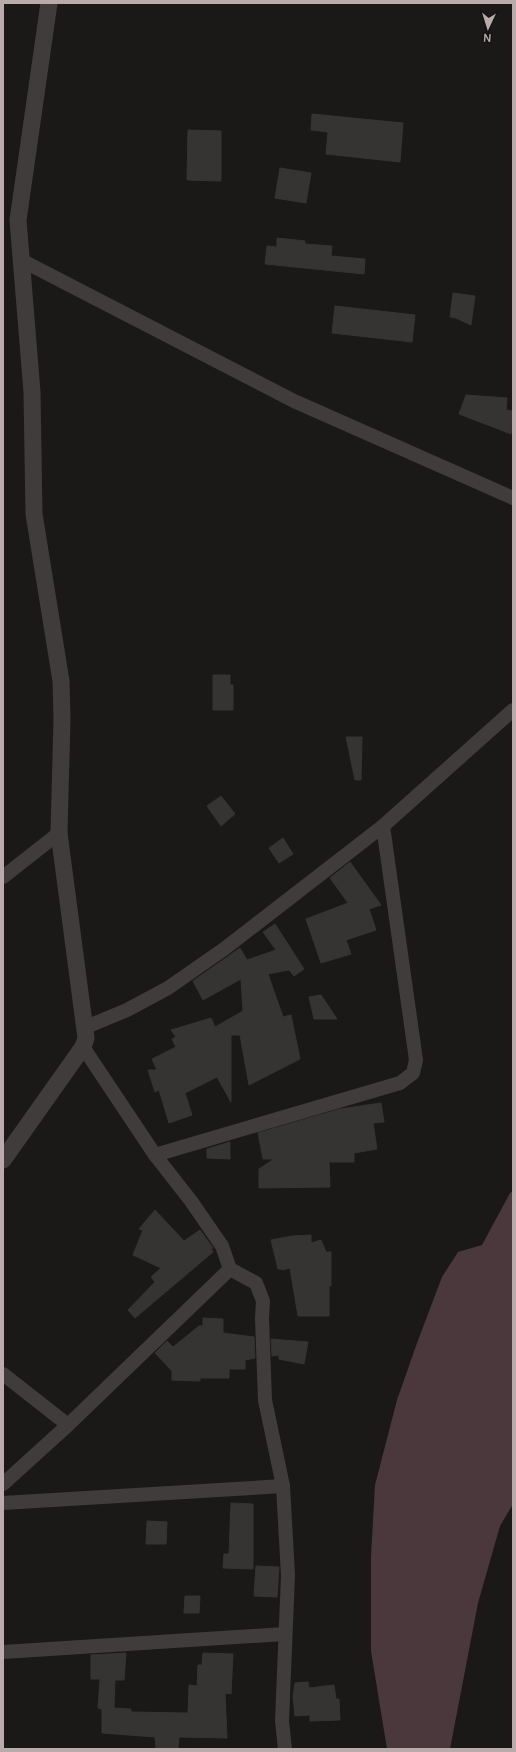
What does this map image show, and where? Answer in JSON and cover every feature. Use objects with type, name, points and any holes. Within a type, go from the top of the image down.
[{"type":"street","points":[[3,1160],[83,1047],[86,1038],[86,1028],[59,833],[62,719],[61,681],[34,514],[32,392],[18,220],[49,3]]},
{"type":"street","points":[[21,260],[294,400],[513,498]]},
{"type":"street","points":[[86,1028],[127,1010],[168,988],[224,949],[383,826],[513,710]]},
{"type":"street","points":[[155,1155],[400,1083],[412,1073],[416,1060],[383,826]]},
{"type":"street","points":[[3,877],[59,833]]},
{"type":"street","points":[[83,1047],[155,1155],[191,1201],[222,1246],[230,1269],[256,1283],[263,1301],[262,1318],[265,1400],[283,1486],[288,1575],[282,1721],[285,1749]]},
{"type":"street","points":[[3,1484],[68,1425],[230,1269]]},
{"type":"street","points":[[3,1374],[68,1425]]},
{"type":"street","points":[[3,1503],[283,1486]]},
{"type":"street","points":[[3,1652],[285,1634]]},
{"type":"shaded area","points":[[513,1191],[513,1504],[500,1526],[478,1603],[450,1749],[387,1749],[371,1651],[371,1556],[375,1485],[397,1400],[442,1277],[458,1252],[482,1245],[510,1193]]},
{"type":"building","points":[[312,114],[403,123],[400,162],[326,154],[328,132],[311,130]]},
{"type":"building","points":[[188,130],[221,131],[221,181],[187,180]]},
{"type":"building","points":[[280,168],[311,173],[306,203],[275,198]]},
{"type":"building","points":[[277,238],[305,241],[305,244],[332,246],[331,256],[365,259],[364,274],[265,264],[267,246],[277,247]]},
{"type":"building","points":[[453,293],[475,296],[471,325],[456,318],[450,317]]},
{"type":"building","points":[[335,306],[415,315],[412,342],[332,333]]},
{"type":"building","points":[[466,395],[507,398],[506,410],[513,411],[511,434],[459,414]]},
{"type":"building","points":[[213,675],[230,675],[230,685],[233,685],[233,710],[213,710]]},
{"type":"building","points":[[346,737],[362,737],[361,780],[355,780]]},
{"type":"building","points":[[221,796],[235,814],[221,826],[207,806]]},
{"type":"building","points":[[283,838],[293,854],[279,863],[269,848]]},
{"type":"building","points":[[350,862],[381,905],[369,909],[376,930],[346,940],[351,954],[321,963],[306,919],[348,903],[330,878]]},
{"type":"building","points":[[275,924],[304,969],[294,976],[289,970],[268,974],[283,1017],[291,1015],[300,1059],[249,1085],[240,1035],[231,1035],[231,1102],[217,1077],[185,1093],[192,1115],[169,1123],[159,1090],[155,1092],[148,1070],[157,1070],[152,1059],[176,1047],[172,1039],[176,1037],[171,1030],[211,1018],[215,1027],[243,1011],[241,979],[203,1000],[193,981],[240,948],[247,960],[276,950],[263,932]]},
{"type":"building","points":[[321,995],[337,1019],[314,1019],[309,997]]},
{"type":"building","points":[[381,1103],[384,1122],[373,1123],[377,1149],[354,1153],[354,1162],[329,1162],[330,1187],[259,1188],[259,1169],[274,1159],[263,1159],[258,1133],[340,1109]]},
{"type":"building","points":[[230,1142],[230,1159],[207,1158],[207,1149]]},
{"type":"building","points":[[155,1210],[184,1241],[200,1230],[213,1248],[211,1249],[213,1252],[135,1318],[128,1310],[155,1282],[151,1277],[161,1268],[133,1255],[143,1230],[139,1229]]},
{"type":"building","points":[[311,1235],[311,1243],[321,1240],[326,1252],[331,1252],[329,1316],[298,1316],[290,1268],[282,1270],[278,1269],[271,1240],[292,1236]]},
{"type":"building","points":[[203,1318],[223,1319],[223,1333],[254,1337],[255,1358],[245,1360],[245,1369],[229,1369],[229,1378],[200,1378],[200,1381],[172,1380],[172,1371],[155,1353],[167,1341],[173,1347],[199,1326],[203,1326]]},
{"type":"building","points":[[271,1339],[308,1342],[304,1364],[279,1359],[279,1355],[272,1356]]},
{"type":"building","points":[[231,1503],[253,1504],[253,1569],[223,1568],[224,1554],[229,1554]]},
{"type":"building","points":[[147,1521],[167,1522],[166,1544],[146,1544]]},
{"type":"building","points":[[256,1566],[279,1567],[277,1597],[254,1596]]},
{"type":"building","points":[[185,1596],[200,1596],[199,1613],[184,1613]]},
{"type":"building","points":[[126,1653],[124,1680],[115,1680],[114,1708],[131,1709],[131,1712],[188,1713],[189,1685],[197,1686],[198,1665],[202,1665],[203,1653],[233,1654],[231,1694],[225,1693],[227,1738],[179,1737],[178,1749],[156,1749],[155,1737],[102,1733],[102,1709],[98,1708],[100,1679],[91,1679],[91,1655]]},
{"type":"building","points":[[308,1682],[309,1688],[334,1685],[336,1699],[339,1699],[340,1720],[310,1721],[310,1715],[295,1716],[293,1696],[295,1683]]}]
